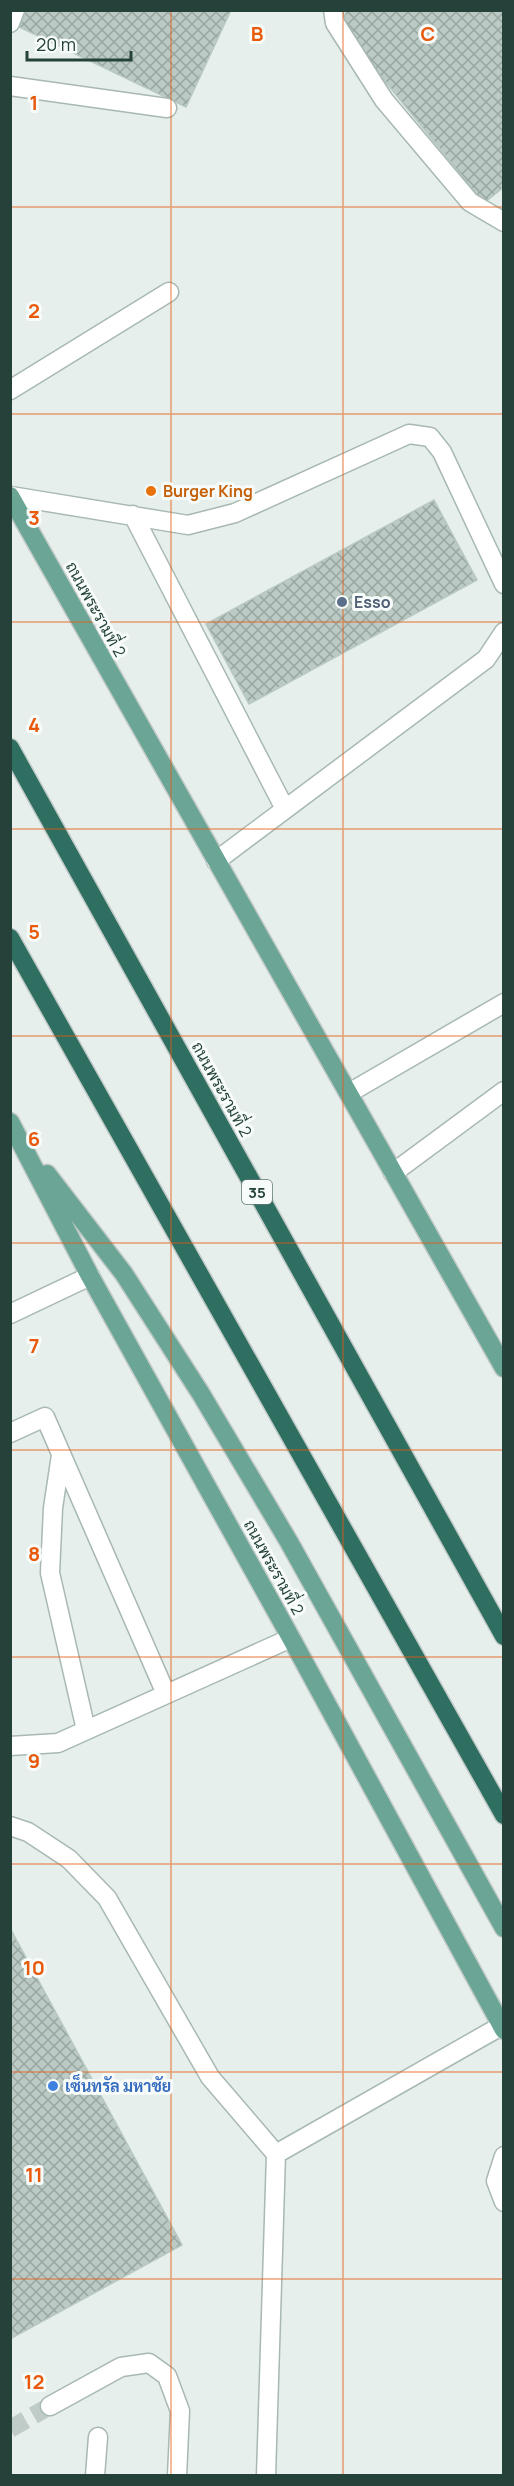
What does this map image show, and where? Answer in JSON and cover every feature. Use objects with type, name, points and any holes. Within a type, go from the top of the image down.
[{"type":"highway","name":"ถนนพระรามที่ 2","points":[[10,748],[504,1636]]},
{"type":"highway","points":[[10,938],[504,1815]]},
{"type":"main road","name":"ถนนพระรามที่ 2","points":[[11,496],[504,1368]]},
{"type":"main road","name":"ถนนพระรามที่ 2","points":[[13,1132],[502,2028]]},
{"type":"main road","points":[[13,1132],[124,1274],[207,1404],[289,1542],[504,1928]]},
{"type":"street","points":[[10,23],[15,10]]},
{"type":"street","points":[[333,10],[335,23],[384,100],[471,202],[504,222]]},
{"type":"street","points":[[10,86],[167,108]]},
{"type":"street","points":[[10,390],[169,292]]},
{"type":"street","points":[[11,496],[188,525],[235,513],[409,434],[430,437],[442,452],[504,584]]},
{"type":"street","points":[[133,515],[285,809]]},
{"type":"street","points":[[216,861],[486,658],[504,632]]},
{"type":"street","points":[[349,1093],[504,1003]]},
{"type":"street","points":[[393,1173],[504,1091]]},
{"type":"street","points":[[10,1314],[90,1276]]},
{"type":"street","points":[[10,1433],[45,1417],[166,1694]]},
{"type":"street","points":[[61,1455],[53,1508],[50,1573],[86,1731]]},
{"type":"street","points":[[10,1746],[58,1743],[291,1638]]},
{"type":"street","points":[[10,1826],[28,1832],[69,1859],[107,1898],[210,2077],[276,2154],[266,2475]]},
{"type":"street","points":[[276,2154],[502,2028]]},
{"type":"street","points":[[504,2156],[496,2181],[504,2202]]},
{"type":"street","points":[[50,2406],[121,2367],[149,2362],[167,2376],[180,2411],[177,2475]]},
{"type":"street","points":[[95,2475],[98,2437]]},
{"type":"building","points":[[26,10],[231,10],[186,107],[19,27]]},
{"type":"building","points":[[347,10],[504,10],[504,187],[484,203],[340,26]]},
{"type":"building","name":"Esso","points":[[434,500],[477,580],[249,704],[206,624]]},
{"type":"building","name":"เซ็นทรัล มหาชัย","points":[[10,1928],[182,2245],[10,2339]]},
{"type":"tunnel","points":[[10,2429],[50,2406]]},
{"type":"place","name":"Burger King","points":[[151,491]]},
{"type":"place","name":"Esso","points":[[342,602]]},
{"type":"place","name":"เซ็นทรัล มหาชัย","points":[[53,2086]]}]
